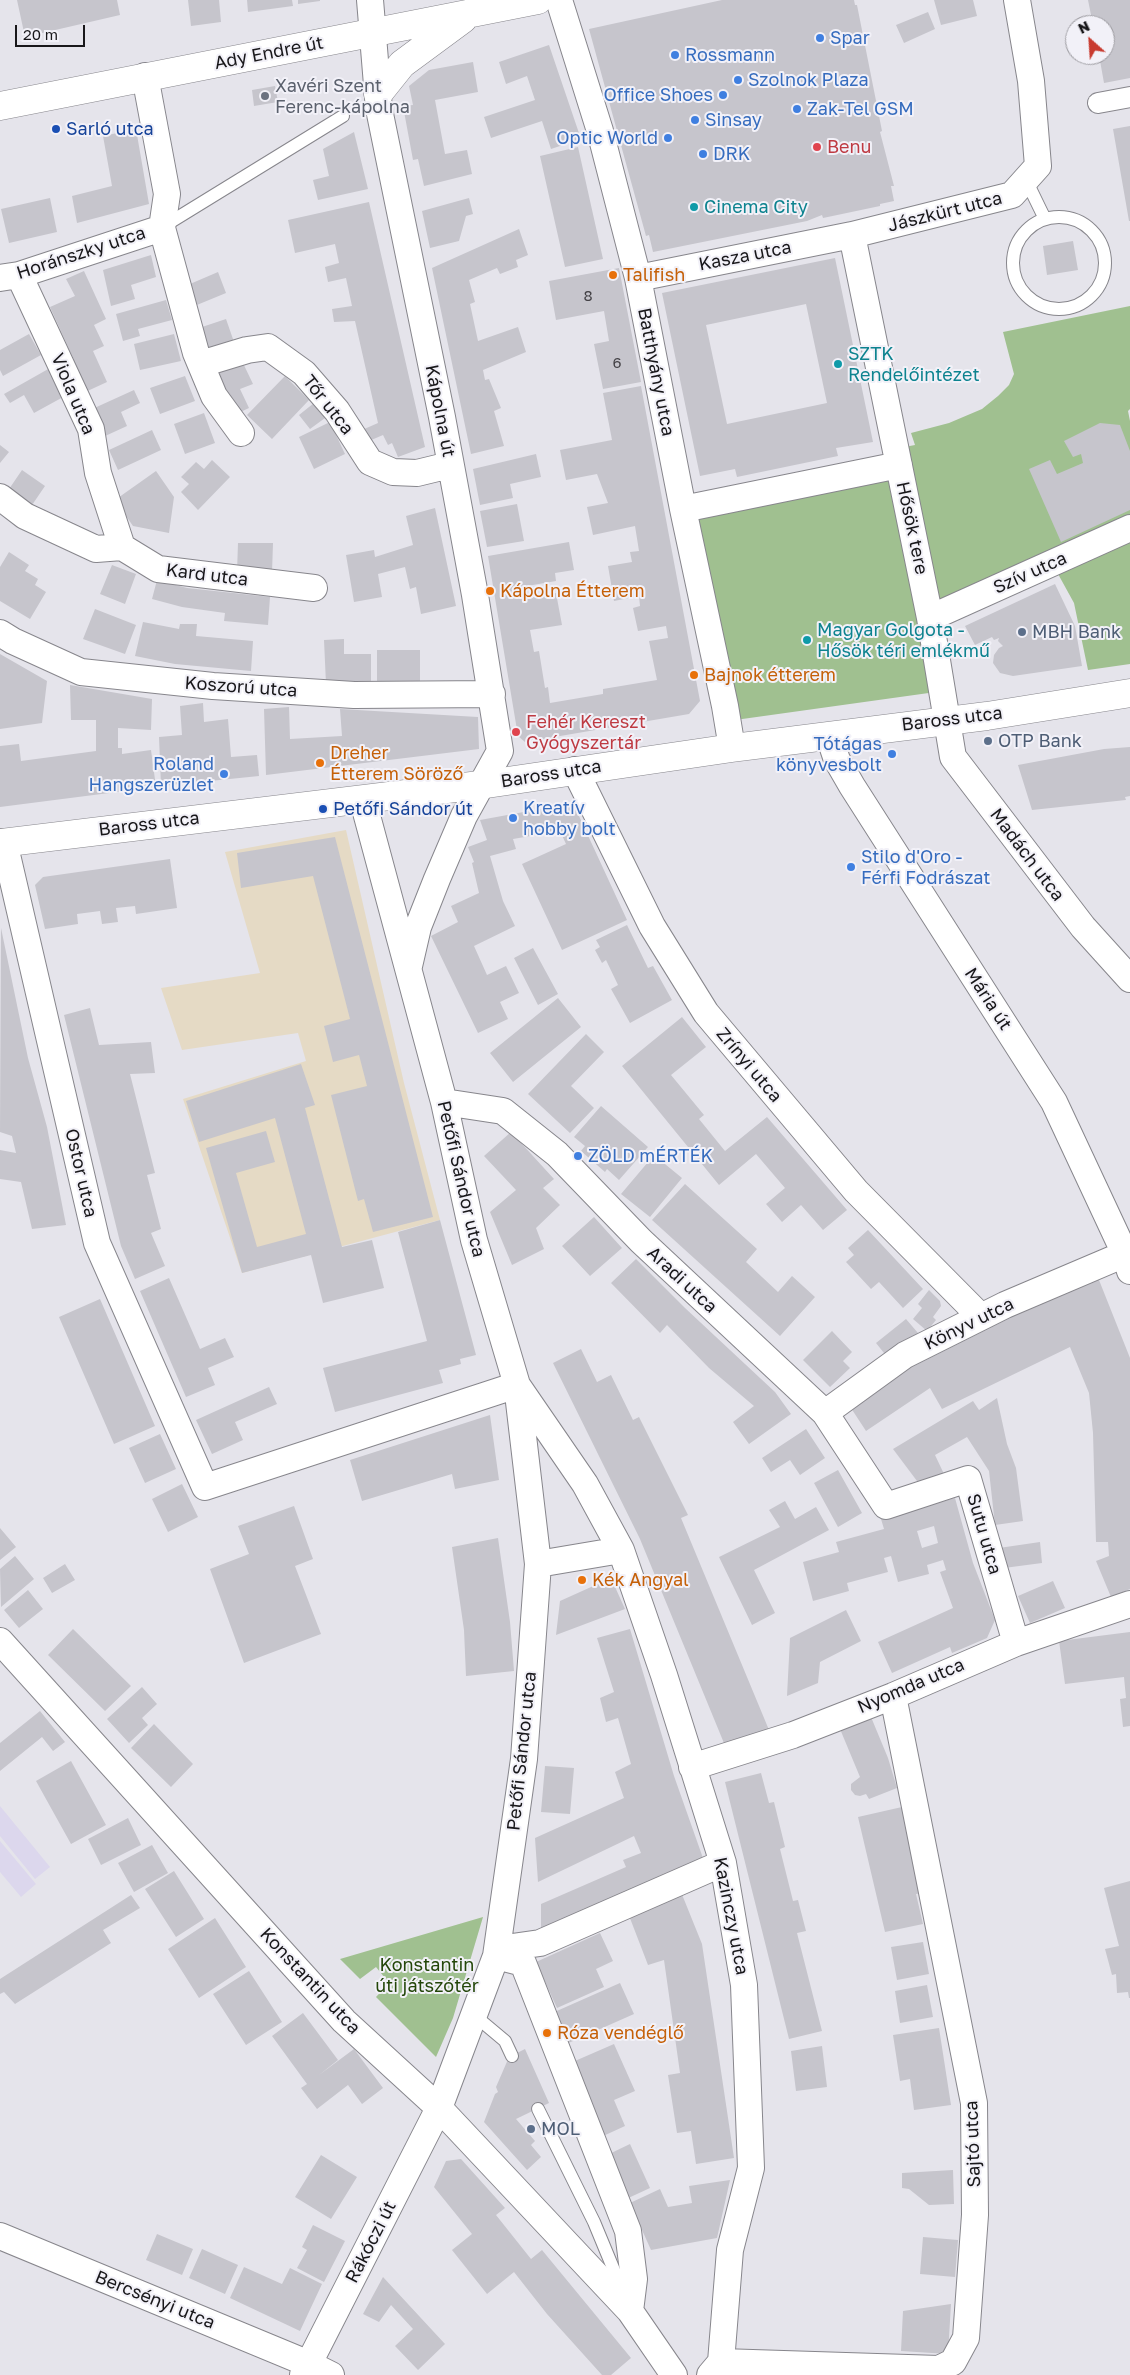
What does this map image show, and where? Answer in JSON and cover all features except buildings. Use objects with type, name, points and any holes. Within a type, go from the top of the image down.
[{"type":"street","name":"Kápolna út","points":[[370,0],[371,34],[380,118],[450,465],[492,694],[500,750],[480,785]]},
{"type":"street","points":[[435,0],[471,14]]},
{"type":"street","name":"Ady Endre út","points":[[0,106],[538,0]]},
{"type":"street","name":"Batthyány utca","points":[[559,0],[600,131],[638,278],[683,509],[727,714],[732,748]]},
{"type":"street","points":[[1017,0],[1031,81],[1032,173]]},
{"type":"street","points":[[378,94],[402,64],[471,14]]},
{"type":"street","points":[[145,76],[167,194],[162,228],[201,364],[214,396],[241,433]]},
{"type":"street","points":[[1098,103],[1130,97]]},
{"type":"street","name":"Jászkürt utca","points":[[852,235],[1012,195],[1032,173]]},
{"type":"street","name":"Horánszky utca","points":[[9,276],[162,228]]},
{"type":"street","points":[[852,235],[899,465]]},
{"type":"street","name":"Kasza utca","points":[[638,278],[852,235]]},
{"type":"street","name":"Viola utca","points":[[9,276],[91,429],[98,473],[122,547]]},
{"type":"street","name":"Tőr utca","points":[[201,364],[247,350],[268,347],[304,373],[337,411],[370,462],[393,472],[417,472],[450,465]]},
{"type":"street","name":"Hősök tere","points":[[683,509],[899,465],[930,618],[946,720]]},
{"type":"street","points":[[0,497],[25,516],[96,549],[122,547]]},
{"type":"street","name":"Szív utca","points":[[930,618],[1130,528]]},
{"type":"street","name":"Kard utca","points":[[122,547],[158,569],[314,588]]},
{"type":"street","name":"Koszorú utca","points":[[0,633],[13,641],[81,672],[213,686],[354,695],[492,694]]},
{"type":"street","name":"Baross utca","points":[[2,842],[363,801],[732,748],[987,716],[1130,693]]},
{"type":"street","name":"Madách utca","points":[[946,720],[953,757],[1083,927],[1130,979]]},
{"type":"street","name":"Mária út","points":[[829,736],[838,760],[852,786],[1054,1102],[1127,1262]]},
{"type":"street","name":"Zrínyi utca","points":[[575,770],[652,926],[706,1013],[856,1191],[981,1317]]},
{"type":"street","name":"Petőfi Sándor utca","points":[[408,972],[418,927],[464,816],[480,785]]},
{"type":"street","name":"Petőfi Sándor utca","points":[[363,801],[444,1102],[474,1240],[517,1385],[538,1564],[524,1759],[497,1953],[439,2108]]},
{"type":"street","name":"Ostor utca","points":[[2,842],[97,1243],[205,1487],[517,1385]]},
{"type":"street","name":"Aradi utca","points":[[444,1102],[503,1111],[549,1148],[641,1241],[825,1413],[886,1506]]},
{"type":"street","name":"Könyv utca","points":[[825,1413],[905,1355],[981,1317],[1127,1262]]},
{"type":"street","name":"Petőfi Sándor utca","points":[[517,1385],[585,1484],[621,1550]]},
{"type":"street","name":"Sutu utca","points":[[886,1506],[968,1479],[1016,1643]]},
{"type":"street","points":[[538,1564],[621,1550]]},
{"type":"street","name":"Kazinczy utca","points":[[621,1550],[664,1675],[723,1863],[744,1985],[751,2168],[730,2250],[715,2368]]},
{"type":"street","name":"Nyomda utca","points":[[692,1767],[793,1735],[893,1696],[1016,1643],[1130,1604]]},
{"type":"street","name":"Konstantin utca","points":[[0,1641],[344,2021],[439,2108],[630,2311],[674,2375]]},
{"type":"street","name":"Sajtó utca","points":[[715,2368],[940,2369],[953,2362],[966,2338],[975,2215],[974,2103],[893,1696]]},
{"type":"street","points":[[497,1953],[540,1943],[723,1863]]},
{"type":"street","points":[[497,1953],[523,1963],[628,2231],[634,2279],[630,2311]]},
{"type":"street","name":"Rákóczi út","points":[[315,2371],[439,2108]]},
{"type":"street","name":"Bercsényi utca","points":[[0,2236],[315,2371]]},
{"type":"lane","points":[[162,228],[342,116]]},
{"type":"lane","points":[[1032,173],[1045,219]]},
{"type":"lane","points":[[1061,217],[1076,220],[1088,227],[1104,251],[1105,265],[1102,279],[1095,291],[1084,301],[1071,307],[1056,309],[1041,305],[1028,296],[1018,284],[1013,268],[1014,252],[1020,238],[1031,226],[1045,219],[1061,217]]},
{"type":"lane","points":[[474,2015],[505,2041],[512,2056]]},
{"type":"lane","points":[[538,2109],[594,2222],[630,2311]]},
{"type":"shaded area","points":[[346,830],[404,1083],[440,1220],[242,1273],[183,1099],[306,1061],[298,1033],[182,1050],[161,988],[260,973],[225,852]]},
{"type":"shaded area","points":[[0,1806],[50,1867],[35,1879],[0,1836]]},
{"type":"shaded area","points":[[0,1841],[36,1884],[21,1897],[0,1872]]},
{"type":"green space","points":[[1130,306],[1130,409],[1128,411],[1130,421],[1130,664],[1088,670],[1074,603],[1052,563],[930,618],[943,691],[728,721],[683,509],[896,465],[894,449],[915,445],[911,433],[949,423],[982,409],[1009,385],[1014,374],[1003,332]]},
{"type":"green space","name":"Konstantin úti játszótér","points":[[483,1917],[453,2018],[436,2057],[376,1997],[389,1983],[376,1967],[360,1979],[340,1959]]},
{"type":"place","name":"Spar","points":[[820,38]]},
{"type":"place","name":"Rossmann","points":[[675,55]]},
{"type":"place","name":"Szolnok Plaza","points":[[738,80]]},
{"type":"place","name":"Office Shoes","points":[[723,95]]},
{"type":"place","name":"Xavéri Szent Ferenc-kápolna","points":[[265,96]]},
{"type":"place","name":"Zak-Tel GSM","points":[[797,109]]},
{"type":"place","name":"Sinsay","points":[[695,120]]},
{"type":"place","name":"Sarló utca","points":[[56,129]]},
{"type":"place","name":"Optic World","points":[[668,138]]},
{"type":"place","name":"Benu","points":[[817,147]]},
{"type":"place","name":"DRK","points":[[703,154]]},
{"type":"place","name":"Cinema City","points":[[694,207]]},
{"type":"place","name":"Talifish","points":[[613,275]]},
{"type":"place","name":"SZTK Rendelőintézet","points":[[838,364]]},
{"type":"place","name":"Kápolna Étterem","points":[[490,591]]},
{"type":"place","name":"MBH Bank","points":[[1022,632]]},
{"type":"place","name":"Magyar Golgota - Hősök téri emlékmű","points":[[807,640]]},
{"type":"place","name":"Bajnok étterem","points":[[694,675]]},
{"type":"place","name":"Fehér Kereszt Gyógyszertár","points":[[516,732]]},
{"type":"place","name":"OTP Bank","points":[[988,741]]},
{"type":"place","name":"Tótágas könyvesbolt","points":[[892,754]]},
{"type":"place","name":"Dreher Étterem Söröző","points":[[320,763]]},
{"type":"place","name":"Roland Hangszerüzlet","points":[[224,774]]},
{"type":"place","name":"Petőfi Sándor út","points":[[323,809]]},
{"type":"place","name":"Kreatív hobby bolt","points":[[513,818]]},
{"type":"place","name":"Stilo d'Oro - Férfi Fodrászat","points":[[851,867]]},
{"type":"place","name":"ZÖLD mÉRTÉK","points":[[578,1156]]},
{"type":"place","name":"Kék Angyal","points":[[582,1580]]},
{"type":"place","name":"Róza vendéglő","points":[[547,2033]]},
{"type":"place","name":"MOL","points":[[531,2129]]}]
